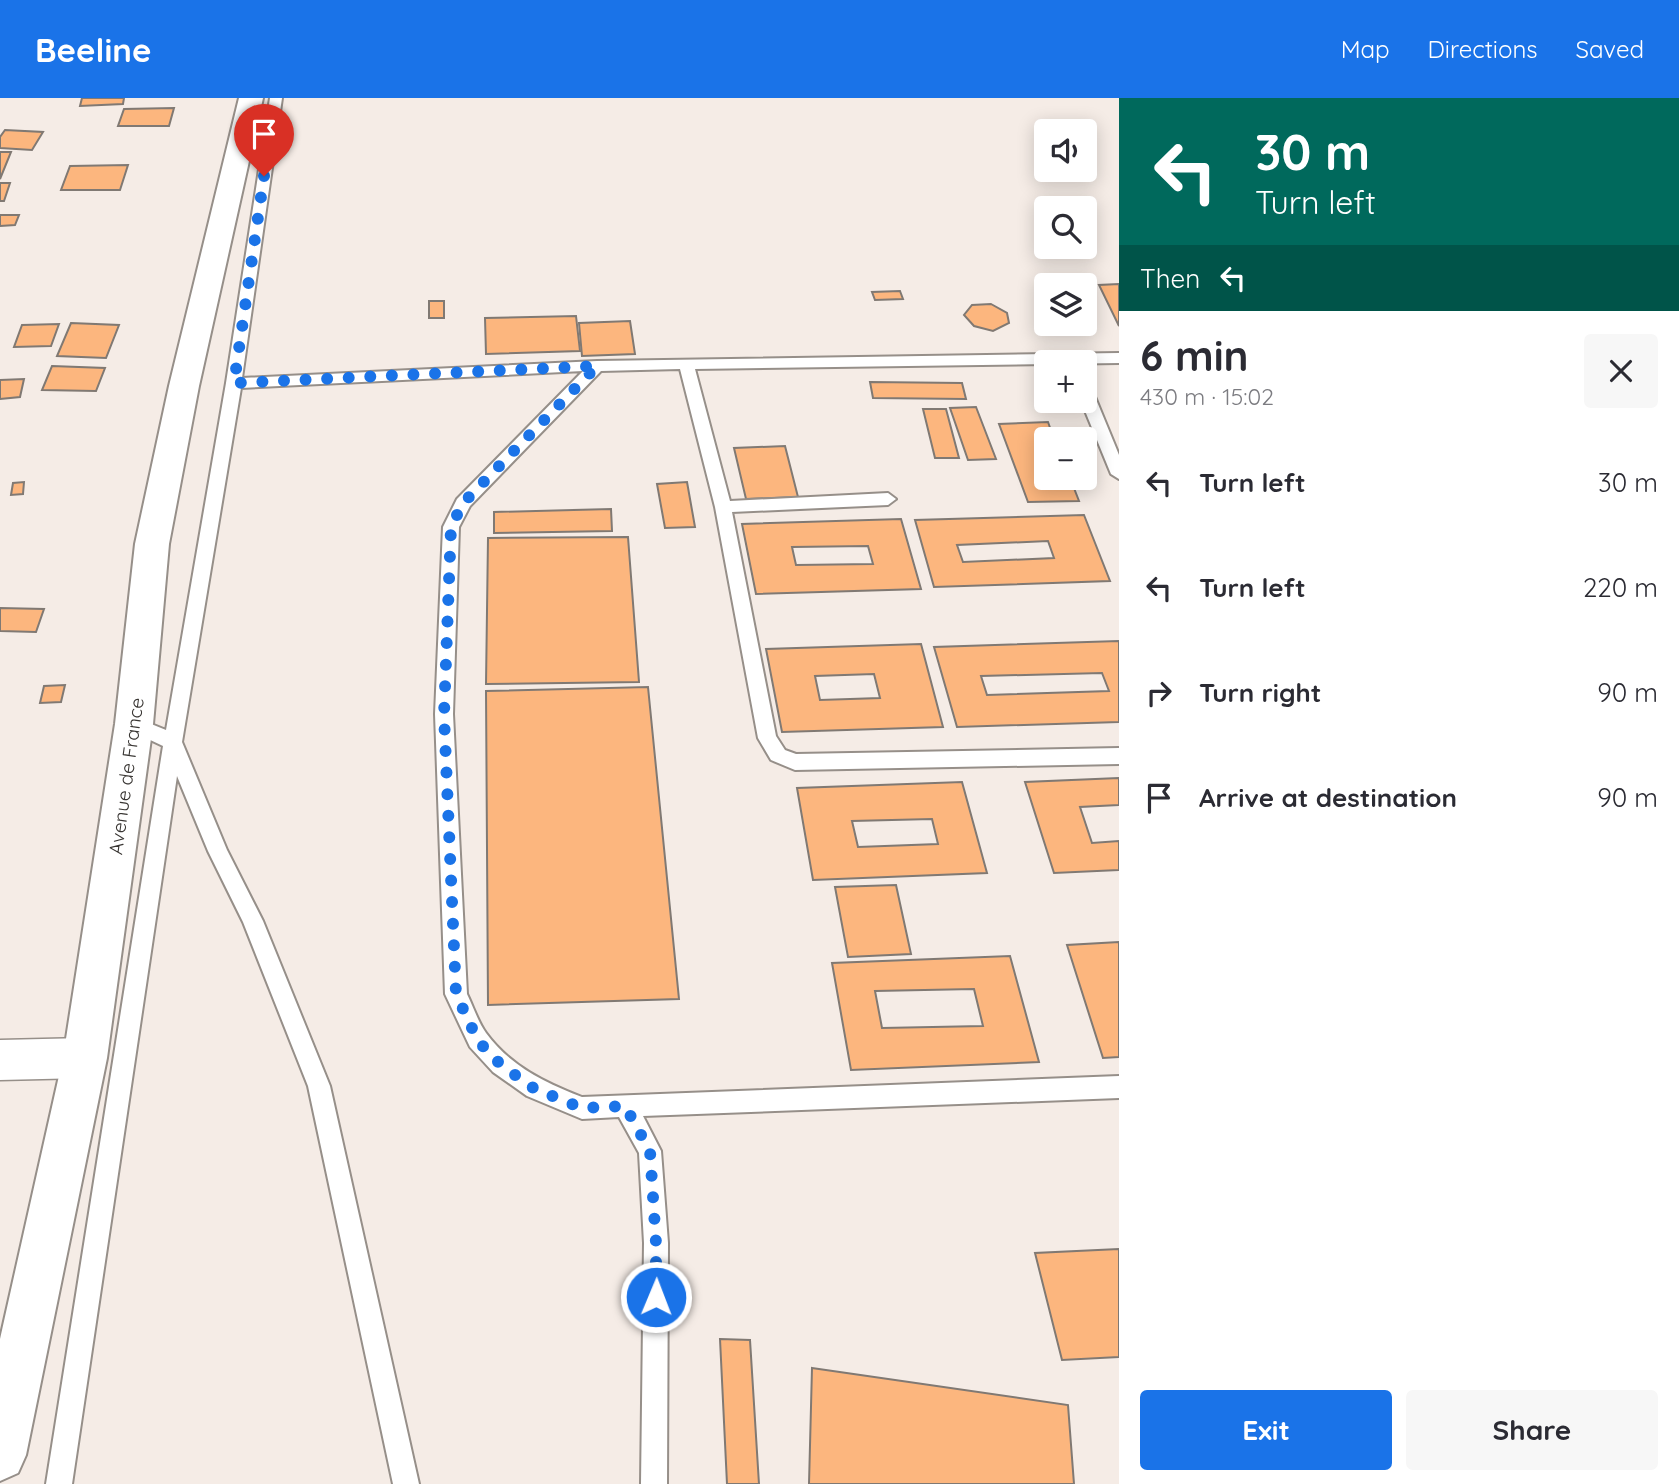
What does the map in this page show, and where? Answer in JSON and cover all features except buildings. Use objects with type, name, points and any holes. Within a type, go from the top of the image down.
[{"type":"street","name":"Avenue de France","points":[[0,1455],[85,1058],[134,724],[152,544],[184,386],[251,98]]},
{"type":"street","points":[[0,1060],[85,1058]]},
{"type":"lane","points":[[59,1484],[173,742],[234,383],[276,98]]},
{"type":"lane","points":[[1097,359],[1119,358]]},
{"type":"lane","points":[[234,383],[597,366],[1034,361]]},
{"type":"lane","points":[[597,366],[463,503],[451,527],[444,715],[456,994],[478,1041],[501,1065],[535,1089],[582,1108],[1119,1087]]},
{"type":"lane","points":[[687,366],[723,507],[767,738],[778,755],[795,762],[1119,756]]},
{"type":"lane","points":[[1094,413],[1119,474]]},
{"type":"lane","points":[[723,507],[888,499]]},
{"type":"lane","points":[[134,724],[173,742],[218,851],[253,921],[319,1086],[406,1484]]},
{"type":"lane","points":[[625,1106],[650,1151],[656,1243],[654,1484]]},
{"type":"route","points":[[264,176],[234,383],[597,366],[463,503],[451,527],[444,715],[456,994],[478,1041],[501,1065],[535,1089],[582,1108],[625,1106],[650,1151],[656,1243],[656,1297]]}]
